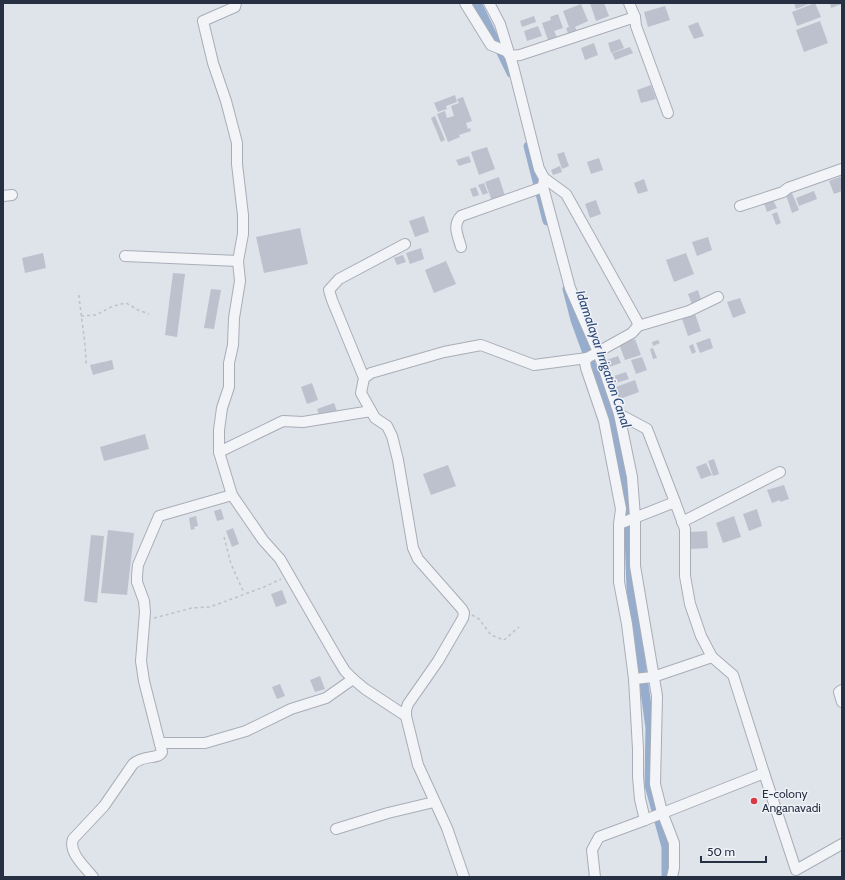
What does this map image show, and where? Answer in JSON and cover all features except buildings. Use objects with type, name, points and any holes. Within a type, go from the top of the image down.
[{"type":"street","points":[[236,3],[235,7],[203,21],[213,63],[226,101],[237,143],[237,164],[243,215],[243,234],[238,262],[240,281],[234,318],[233,345],[229,363],[229,387],[222,408],[219,430],[219,452],[232,495],[263,540],[280,559],[336,658],[345,671],[370,693],[406,716]]},
{"type":"street","points":[[464,3],[491,45],[508,54],[520,55],[635,17]]},
{"type":"street","points":[[488,3],[500,24],[539,169],[544,182],[570,288],[598,352],[619,414],[632,477],[635,517],[635,566],[657,696],[654,784],[662,812],[674,843],[674,868],[672,877]]},
{"type":"street","points":[[629,3],[668,113]]},
{"type":"street","points":[[740,206],[783,192],[788,188],[842,169]]},
{"type":"street","points":[[461,247],[455,228],[457,220],[461,216],[544,182]]},
{"type":"street","points":[[544,182],[566,194],[637,321],[638,326]]},
{"type":"street","points":[[405,244],[339,279],[329,290],[364,378],[361,393],[375,418],[387,426],[392,436],[398,460],[413,548],[418,559],[464,613],[438,661],[408,704],[406,710],[406,716],[418,766],[446,828],[464,877]]},
{"type":"street","points":[[125,256],[238,262]]},
{"type":"street","points":[[364,378],[371,374],[444,352],[482,345],[534,365],[587,358],[632,333],[638,326],[689,311],[718,296]]},
{"type":"street","points":[[587,358],[585,362],[586,368],[604,421],[621,509],[619,524],[618,582],[627,624],[634,679],[638,777],[644,820]]},
{"type":"street","points":[[219,452],[283,421],[303,422],[371,411]]},
{"type":"street","points":[[619,414],[647,429],[685,529],[685,576],[690,604],[701,636],[712,658],[733,675],[796,873],[842,844]]},
{"type":"street","points":[[682,522],[780,472]]},
{"type":"street","points":[[93,877],[73,850],[73,839],[104,806],[133,764],[143,758],[157,757],[161,755],[162,752],[144,681],[141,662],[145,612],[144,601],[137,582],[138,565],[159,516],[232,495]]},
{"type":"street","points":[[619,524],[675,502]]},
{"type":"street","points":[[634,679],[653,677],[712,658]]},
{"type":"street","points":[[160,743],[205,743],[246,731],[291,709],[326,698],[353,679]]},
{"type":"street","points":[[842,690],[839,692],[842,702]]},
{"type":"street","points":[[595,877],[592,850],[599,837],[764,773]]},
{"type":"street","points":[[336,829],[388,813],[434,802]]},
{"type":"path","points":[[79,295],[86,347],[86,366]]},
{"type":"path","points":[[81,316],[96,314],[126,302],[138,310],[149,314]]},
{"type":"path","points":[[224,537],[231,564],[244,593]]},
{"type":"path","points":[[144,620],[192,608],[210,607],[244,593],[264,587],[289,575]]},
{"type":"path","points":[[462,609],[479,619],[490,635],[504,640],[519,627]]},
{"type":"waterway","name":"Idamalayar Irrigation Canal","points":[[477,3],[511,73]]},
{"type":"waterway","name":"Idamalayar Irrigation Canal","points":[[528,146],[547,221]]},
{"type":"waterway","name":"Idamalayar Irrigation Canal","points":[[567,289],[575,320],[615,430],[628,507],[631,589],[650,728],[649,785],[666,847],[666,877]]},
{"type":"place","name":"E-colony Anganavadi","points":[[754,801]]}]
